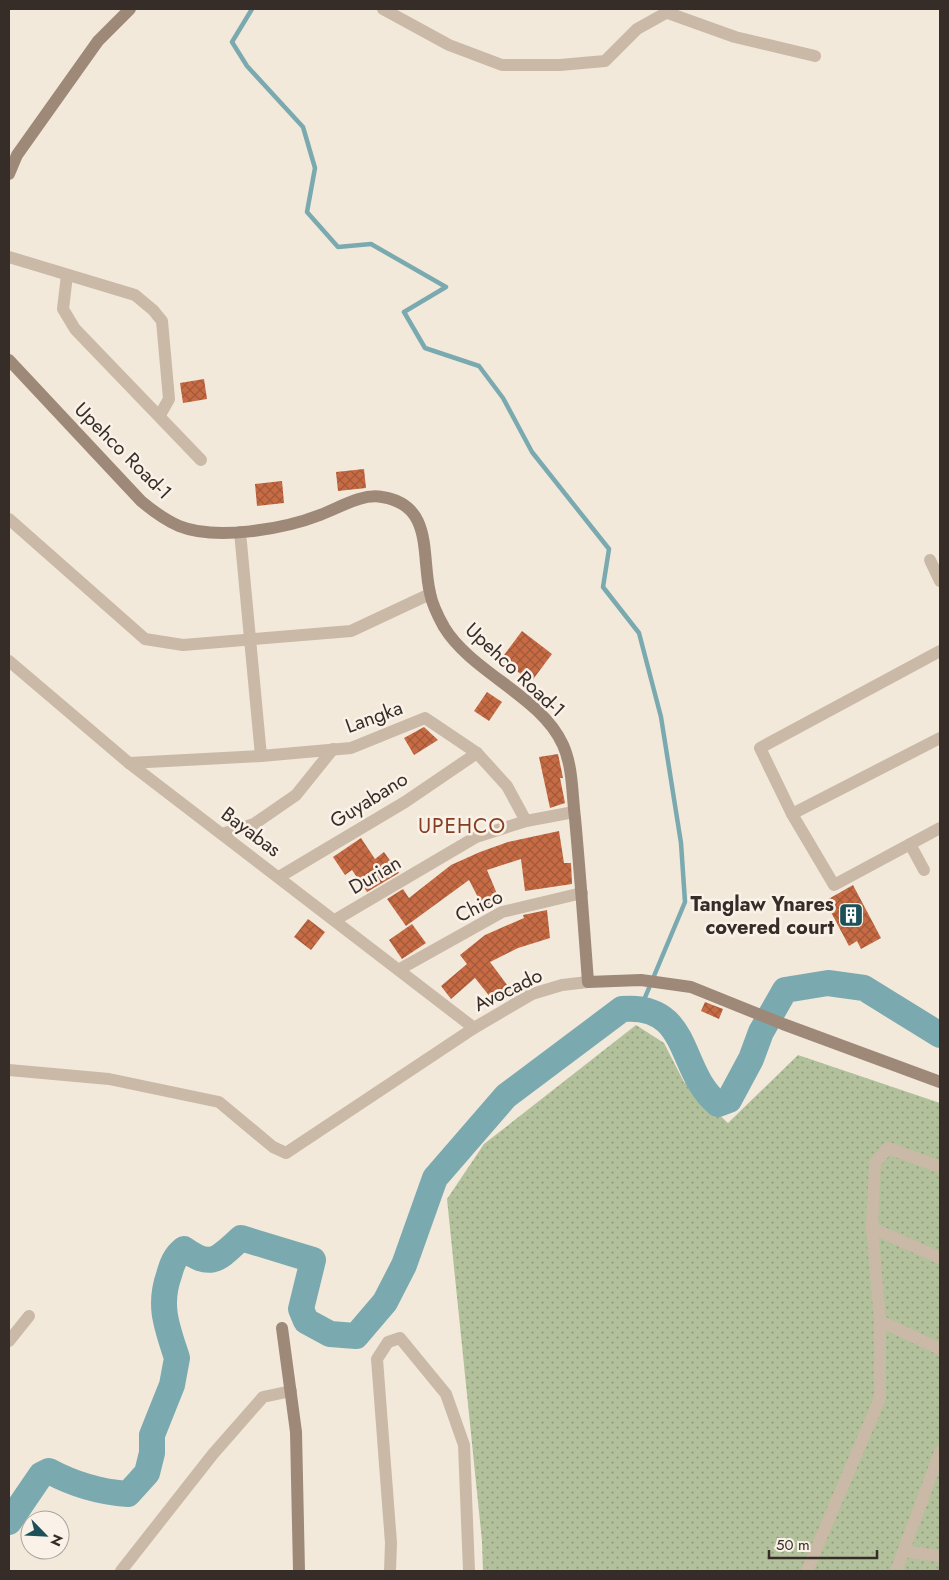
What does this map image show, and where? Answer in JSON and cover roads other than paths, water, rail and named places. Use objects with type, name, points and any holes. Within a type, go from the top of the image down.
[{"type":"street","points":[[9,174],[17,155],[98,41],[130,9]]},
{"type":"street","points":[[383,9],[449,45],[502,65],[560,65],[605,61],[637,29],[670,11],[735,37],[815,56]]},
{"type":"street","points":[[9,257],[135,295],[162,321],[169,399],[160,415]]},
{"type":"street","points":[[68,275],[64,309],[75,329],[160,415],[201,460]]},
{"type":"street","name":"Upehco Road-1","points":[[9,360],[141,501],[179,526],[210,532],[240,532],[314,517],[371,496],[395,500],[414,512],[422,527],[430,594],[444,627],[456,643],[475,662],[532,707],[556,734],[563,745],[568,761],[574,812],[588,982]]},
{"type":"street","points":[[9,519],[145,639],[183,645],[351,631],[430,594]]},
{"type":"street","points":[[240,532],[261,756]]},
{"type":"street","points":[[930,560],[940,581]]},
{"type":"street","points":[[940,651],[760,748],[792,814],[834,885],[940,828]]},
{"type":"street","name":"Bayabas","points":[[9,662],[129,763],[400,969],[474,1028]]},
{"type":"street","name":"Langka","points":[[129,763],[261,756],[351,748],[425,718],[477,753],[507,786],[526,821]]},
{"type":"street","points":[[792,814],[940,738]]},
{"type":"street","points":[[222,834],[254,824],[296,795],[333,749]]},
{"type":"street","name":"Guyabano","points":[[280,877],[404,802],[477,753]]},
{"type":"street","name":"Durian","points":[[335,920],[476,837],[526,821],[574,812]]},
{"type":"street","points":[[910,844],[924,870]]},
{"type":"street","name":"Chico","points":[[400,969],[502,912],[582,893]]},
{"type":"street","points":[[588,982],[640,980],[691,987],[783,1024],[940,1082]]},
{"type":"street","name":"Avocado","points":[[9,1070],[109,1079],[219,1102],[273,1147],[286,1153],[474,1028],[532,994],[562,985],[588,982]]},
{"type":"street","points":[[807,1571],[880,1398],[880,1321],[872,1228],[874,1163],[888,1148],[940,1168]]},
{"type":"street","points":[[872,1228],[940,1258]]},
{"type":"street","points":[[9,1341],[29,1316]]},
{"type":"street","points":[[880,1321],[940,1350]]},
{"type":"street","points":[[282,1328],[296,1432],[299,1571]]},
{"type":"street","points":[[390,1571],[390,1543],[377,1359],[388,1342],[400,1338],[446,1394],[464,1446],[469,1571]]},
{"type":"street","points":[[121,1571],[213,1454],[263,1397],[290,1391]]},
{"type":"street","points":[[896,1571],[940,1452]]},
{"type":"street","points":[[903,1551],[940,1556]]},
{"type":"waterway","points":[[252,9],[232,42],[247,66],[303,127],[315,168],[307,212],[338,247],[371,244],[446,287],[404,312],[425,348],[479,366],[503,398],[532,452],[609,549],[603,587],[639,633],[661,717],[681,843],[685,902],[641,1007]]},
{"type":"waterway","points":[[9,1522],[41,1475],[49,1471],[87,1487],[107,1492],[128,1494],[147,1473],[152,1453],[152,1435],[172,1385],[177,1358],[165,1316],[164,1297],[171,1267],[178,1254],[184,1249],[201,1259],[214,1259],[241,1238],[313,1260],[301,1309],[306,1321],[330,1334],[356,1336],[385,1302],[404,1265],[435,1178],[506,1096],[622,1009],[645,1010],[661,1017],[672,1028],[681,1042],[705,1090],[718,1104],[729,1100],[751,1059],[761,1032],[785,990],[828,983],[864,988],[940,1035]]},
{"type":"place","name":"Tanglaw Ynares covered court","points":[[851,915]]},
{"type":"district","name":"UPEHCO","points":[[462,826]]}]
